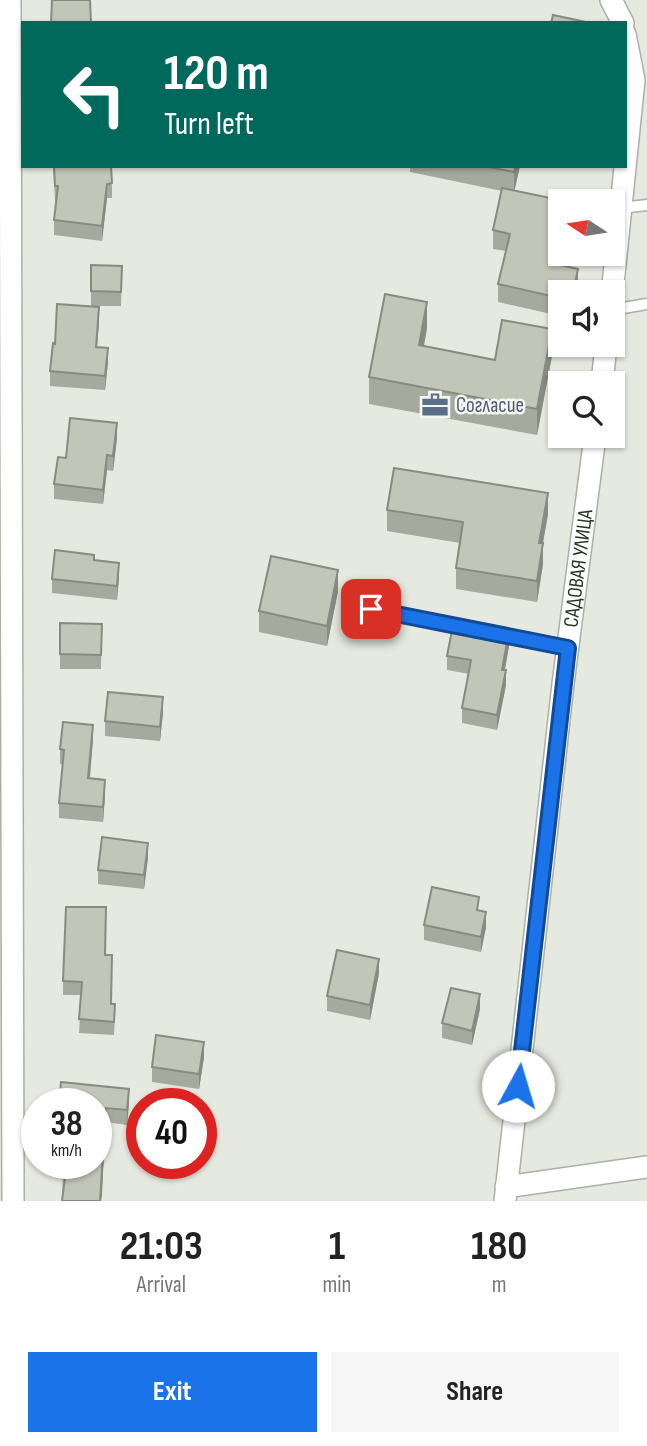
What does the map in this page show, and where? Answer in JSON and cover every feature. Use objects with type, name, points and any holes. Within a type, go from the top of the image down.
[{"type":"street","points":[[10,0],[13,1201]]},
{"type":"street","points":[[611,0],[622,21]]},
{"type":"street","points":[[627,44],[634,80],[627,149]]},
{"type":"street","points":[[623,189],[625,168]]},
{"type":"street","name":"САДОВАЯ УЛИЦА","points":[[505,1194],[593,448]]},
{"type":"street","points":[[505,1194],[647,1167]]},
{"type":"lane","points":[[625,208],[647,205]]},
{"type":"lane","points":[[625,308],[647,304]]},
{"type":"lane","points":[[371,609],[476,630]]},
{"type":"lane","points":[[489,633],[568,648]]},
{"type":"building","points":[[52,0],[90,0],[91,21],[51,21]]},
{"type":"building","points":[[553,15],[582,21],[552,21]]},
{"type":"building","points":[[54,168],[111,168],[112,183],[107,184],[102,226],[54,220],[58,186],[55,186]]},
{"type":"building","points":[[494,168],[515,168],[514,172]]},
{"type":"building","points":[[502,188],[548,197],[548,266],[578,269],[576,280],[548,280],[548,295],[498,284],[510,234],[493,230]]},
{"type":"building","points":[[91,265],[122,266],[121,292],[91,291]]},
{"type":"building","points":[[385,294],[427,302],[419,345],[495,360],[502,320],[548,328],[548,350],[537,409],[369,377]]},
{"type":"building","points":[[57,304],[99,307],[96,347],[108,348],[105,376],[50,371],[53,343],[55,344]]},
{"type":"building","points":[[70,418],[117,423],[113,456],[107,455],[103,490],[54,484],[58,457],[66,458]]},
{"type":"building","points":[[394,468],[548,493],[539,543],[543,543],[537,581],[456,568],[463,522],[387,510]]},
{"type":"building","points":[[55,550],[94,555],[94,560],[119,563],[117,586],[52,579]]},
{"type":"building","points":[[271,556],[338,570],[327,626],[259,611]]},
{"type":"building","points":[[454,620],[509,631],[502,670],[506,670],[497,715],[462,708],[471,660],[447,656]]},
{"type":"building","points":[[60,623],[102,624],[101,655],[60,654]]},
{"type":"building","points":[[108,692],[163,697],[160,727],[105,721]]},
{"type":"building","points":[[63,722],[93,725],[88,778],[105,780],[103,807],[59,803],[64,750],[60,749]]},
{"type":"building","points":[[102,837],[148,843],[144,875],[98,870]]},
{"type":"building","points":[[432,887],[479,897],[477,910],[486,912],[481,937],[424,925]]},
{"type":"building","points":[[66,907],[106,907],[105,955],[112,955],[111,1004],[115,1004],[114,1022],[79,1019],[82,982],[63,981]]},
{"type":"building","points":[[337,950],[379,959],[370,1005],[327,996]]},
{"type":"building","points":[[451,988],[480,994],[472,1031],[442,1023]]},
{"type":"building","points":[[156,1035],[204,1042],[199,1074],[152,1067]]},
{"type":"building","points":[[61,1082],[126,1089],[126,1110],[112,1109],[112,1088],[60,1088]]},
{"type":"building","points":[[65,1179],[101,1179],[100,1201],[62,1201]]},
{"type":"place","name":"Согласие","points":[[435,405]]},
{"type":"route","points":[[371,609],[568,648],[518,1086]]}]
